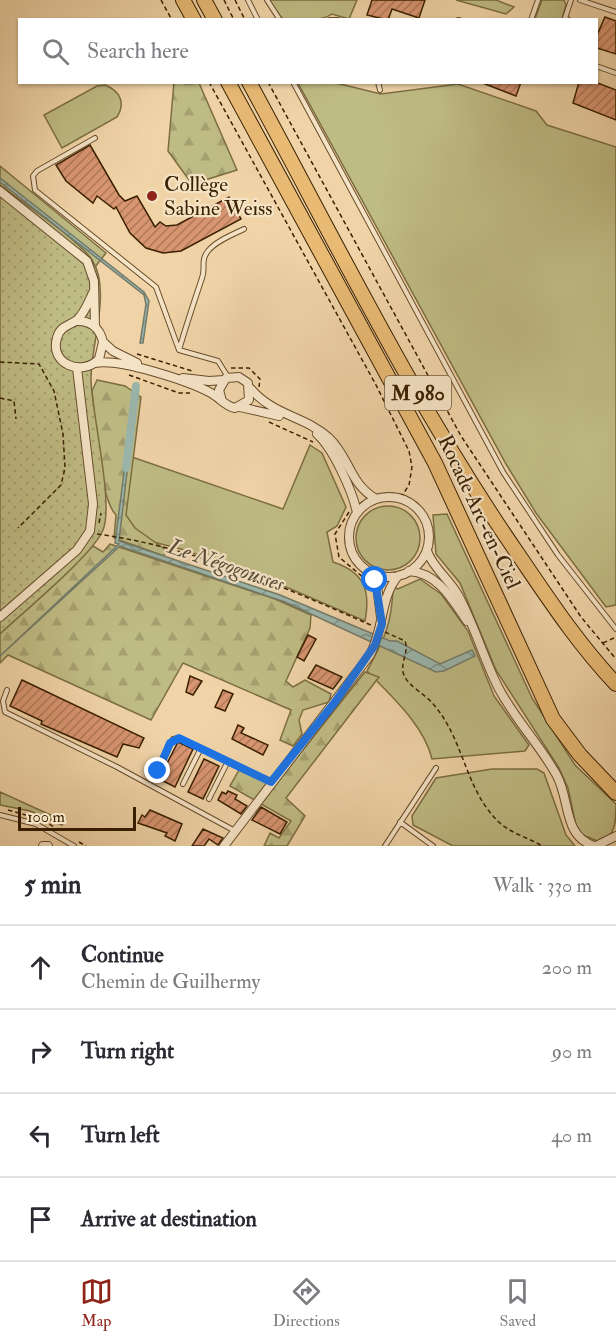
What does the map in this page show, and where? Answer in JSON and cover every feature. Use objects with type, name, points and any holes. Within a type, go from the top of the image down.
[{"type":"highway","points":[[183,0],[193,18]]},
{"type":"highway","points":[[204,0],[214,18]]},
{"type":"highway","name":"Rocade Arc-en-Ciel","points":[[229,84],[435,463],[553,719],[580,755],[616,794]]},
{"type":"highway","name":"Rocade Arc-en-Ciel","points":[[250,84],[460,468],[582,645],[616,684]]},
{"type":"street","points":[[0,191],[87,261],[93,275],[95,327],[103,342],[113,351],[139,366],[208,392],[230,407],[240,407],[279,416],[322,439],[352,496],[353,511],[349,531],[351,551],[377,586],[381,630]]},
{"type":"street","points":[[76,321],[94,291]]},
{"type":"street","points":[[95,327],[86,321],[76,321],[62,328],[58,334],[56,349],[63,362],[77,368],[95,363],[114,362],[188,379],[239,376],[269,407],[327,436],[341,453],[362,491],[376,500]]},
{"type":"street","points":[[95,363],[102,353],[103,342]]},
{"type":"street","points":[[0,617],[77,550],[90,531],[93,504],[77,368]]},
{"type":"street","points":[[222,401],[219,390],[226,376]]},
{"type":"street","points":[[240,407],[249,400],[250,388]]},
{"type":"street","points":[[353,511],[376,500],[400,499],[410,503],[424,519],[428,529],[426,551],[409,571],[398,576],[368,576]]},
{"type":"street","points":[[426,551],[456,592],[499,689],[560,780],[574,833],[583,842],[595,846],[616,836]]},
{"type":"street","points":[[409,571],[419,572],[432,578],[453,601],[473,630]]},
{"type":"street","points":[[224,846],[271,782],[335,702],[375,645],[381,630],[388,589],[398,576]]},
{"type":"street","points":[[43,846],[48,846]]},
{"type":"lane","points":[[248,0],[257,18]]},
{"type":"lane","points":[[267,0],[279,18]]},
{"type":"lane","points":[[532,18],[538,0]]},
{"type":"lane","points":[[566,18],[571,0]]},
{"type":"lane","points":[[580,0],[616,12]]},
{"type":"lane","points":[[598,66],[616,73]]},
{"type":"lane","points":[[294,84],[503,472],[558,555],[616,629]]},
{"type":"lane","points":[[378,84],[380,90]]},
{"type":"lane","points":[[95,138],[37,171],[33,176],[35,189],[156,287],[179,350]]},
{"type":"lane","points":[[179,350],[197,287],[204,276],[202,265],[204,256],[213,245],[244,229]]},
{"type":"lane","points":[[179,350],[218,361],[226,376]]},
{"type":"lane","points":[[8,690],[3,701],[5,712],[117,767],[235,831]]},
{"type":"lane","points":[[158,771],[175,737],[271,782]]},
{"type":"lane","points":[[183,784],[201,748]]},
{"type":"lane","points":[[209,799],[228,761]]},
{"type":"lane","points":[[388,845],[400,822],[436,768]]},
{"type":"lane","points":[[0,815],[36,824],[74,846]]},
{"type":"lane","points":[[400,822],[433,846]]},
{"type":"path","points":[[161,0],[171,18]]},
{"type":"path","points":[[224,0],[233,18]]},
{"type":"path","points":[[235,0],[244,18]]},
{"type":"path","points":[[210,84],[376,385],[409,451],[412,467],[409,485],[400,499]]},
{"type":"path","points":[[269,84],[461,436],[581,617],[616,659]]},
{"type":"path","points":[[133,355],[143,354],[196,373]]},
{"type":"path","points":[[0,362],[39,364],[54,391],[63,434],[65,468],[61,485],[18,528]]},
{"type":"path","points":[[226,376],[246,367],[260,379]]},
{"type":"path","points":[[124,371],[134,378],[179,393],[194,393]]},
{"type":"path","points":[[0,398],[14,400],[16,419]]},
{"type":"path","points":[[267,420],[275,426],[318,443]]},
{"type":"path","points":[[353,511],[335,534],[339,557],[368,576]]},
{"type":"path","points":[[96,534],[166,547],[311,598],[375,626],[374,619]]},
{"type":"path","points":[[381,630],[405,641],[408,648],[403,671],[408,681],[434,705],[448,726],[480,800],[502,824],[542,846]]},
{"type":"path","points":[[603,644],[616,637]]},
{"type":"green space","points":[[269,0],[357,0],[349,18],[332,14],[323,18],[281,18]]},
{"type":"green space","points":[[456,0],[496,0],[514,7],[506,14]]},
{"type":"green space","points":[[542,0],[564,0],[566,5],[562,18],[535,18]]},
{"type":"green space","points":[[174,84],[199,84],[237,170],[192,184],[168,151]]},
{"type":"green space","points":[[299,84],[340,84],[381,94],[458,84],[536,111],[547,125],[616,147],[616,605],[606,607],[536,513],[506,464]]},
{"type":"green space","points":[[105,85],[120,98],[121,107],[117,117],[62,148],[44,115],[97,86]]},
{"type":"green space","points":[[0,166],[106,253],[95,267],[87,255],[0,185]]},
{"type":"green space","points":[[0,185],[75,242],[92,260],[98,272],[99,319],[91,381],[104,480],[106,517],[103,530],[86,554],[0,634]]},
{"type":"green space","points":[[97,380],[125,386],[141,397],[126,515],[135,528],[166,550],[164,556],[114,538],[116,515],[110,506],[106,492],[96,437],[92,391]]},
{"type":"green space","points":[[310,445],[322,453],[346,507],[337,526],[327,532],[333,562],[352,571],[366,591],[365,621],[272,581],[181,549],[121,534],[132,457],[283,509]]},
{"type":"green space","points":[[388,506],[400,508],[411,515],[418,526],[420,538],[418,550],[411,561],[400,568],[388,570],[376,568],[365,561],[358,550],[356,538],[358,526],[365,515],[376,508]]},
{"type":"green space","points":[[447,514],[532,698],[575,765],[616,804],[616,817],[612,832],[600,842],[580,834],[576,826],[568,788],[559,768],[496,670],[460,583],[436,554],[433,515]]},
{"type":"green space","points":[[110,544],[275,599],[311,615],[310,628],[286,681],[293,687],[305,680],[331,694],[329,702],[303,710],[299,720],[302,734],[293,746],[280,740],[291,710],[183,663],[151,720],[8,655],[0,663],[0,627],[93,546],[103,552]]},
{"type":"green space","points":[[420,579],[441,594],[468,631],[494,696],[529,745],[525,751],[432,759],[422,734],[414,723],[367,671],[386,631],[391,612],[393,587],[398,589]]},
{"type":"green space","points":[[365,672],[379,677],[286,798],[305,816],[287,846],[264,846],[270,833],[279,838],[291,821],[230,786],[239,770],[274,786]]},
{"type":"green space","points":[[492,769],[537,769],[544,773],[566,835],[575,846],[453,846],[413,825],[412,816],[436,778]]},
{"type":"green space","points":[[0,792],[64,821],[62,825],[30,811],[0,805]]},
{"type":"water","points":[[0,178],[144,292],[149,301],[143,343],[140,343],[146,304],[144,295],[0,182]]},
{"type":"water","points":[[135,386],[137,386],[119,541],[280,595],[390,641],[397,641],[440,664],[472,650],[475,656],[444,671],[436,672],[285,602],[120,546],[0,656],[119,544],[115,543]]},
{"type":"building","points":[[372,0],[425,0],[419,18],[392,9],[389,18],[367,15]]},
{"type":"building","points":[[605,17],[616,21],[616,54],[598,48],[598,33]]},
{"type":"building","points":[[598,83],[616,90],[616,120],[573,103],[578,84]]},
{"type":"building","points":[[485,84],[520,84],[516,96]]},
{"type":"building","name":"Collège Sabine Weiss","points":[[90,145],[119,195],[125,201],[137,196],[155,227],[160,222],[166,226],[177,225],[229,197],[241,219],[181,251],[163,253],[146,248],[130,233],[116,207],[114,209],[97,196],[93,203],[66,181],[56,165]]},
{"type":"building","points":[[308,635],[316,639],[304,661],[297,657]]},
{"type":"building","points":[[316,665],[342,677],[333,689],[308,678]]},
{"type":"building","points":[[190,676],[202,681],[193,695],[186,692]]},
{"type":"building","points":[[22,680],[144,738],[139,748],[123,744],[117,757],[41,724],[42,721],[10,706]]},
{"type":"building","points":[[223,690],[233,694],[225,711],[215,707]]},
{"type":"building","points":[[238,725],[244,728],[241,733],[268,745],[263,755],[232,739]]},
{"type":"building","points":[[178,742],[193,749],[175,787],[159,779]]},
{"type":"building","points":[[204,759],[219,766],[203,799],[188,792]]},
{"type":"building","points":[[228,791],[237,795],[235,799],[247,806],[241,814],[218,800],[222,792],[226,794]]},
{"type":"building","points":[[261,807],[287,822],[280,834],[252,820]]},
{"type":"building","points":[[150,810],[182,824],[175,841],[165,836],[167,833],[138,823],[142,815],[145,817]]},
{"type":"building","points":[[203,829],[223,838],[218,845],[209,839],[204,846],[192,846]]},
{"type":"waterway","points":[[126,468],[136,386]]},
{"type":"place","name":"Collège Sabine Weiss","points":[[152,196]]},
{"type":"route","points":[[158,771],[175,737],[271,782],[370,655],[380,635],[382,624],[375,580]]},
{"type":"water label","name":"Le Négogousses","points":[[226,565]]}]
